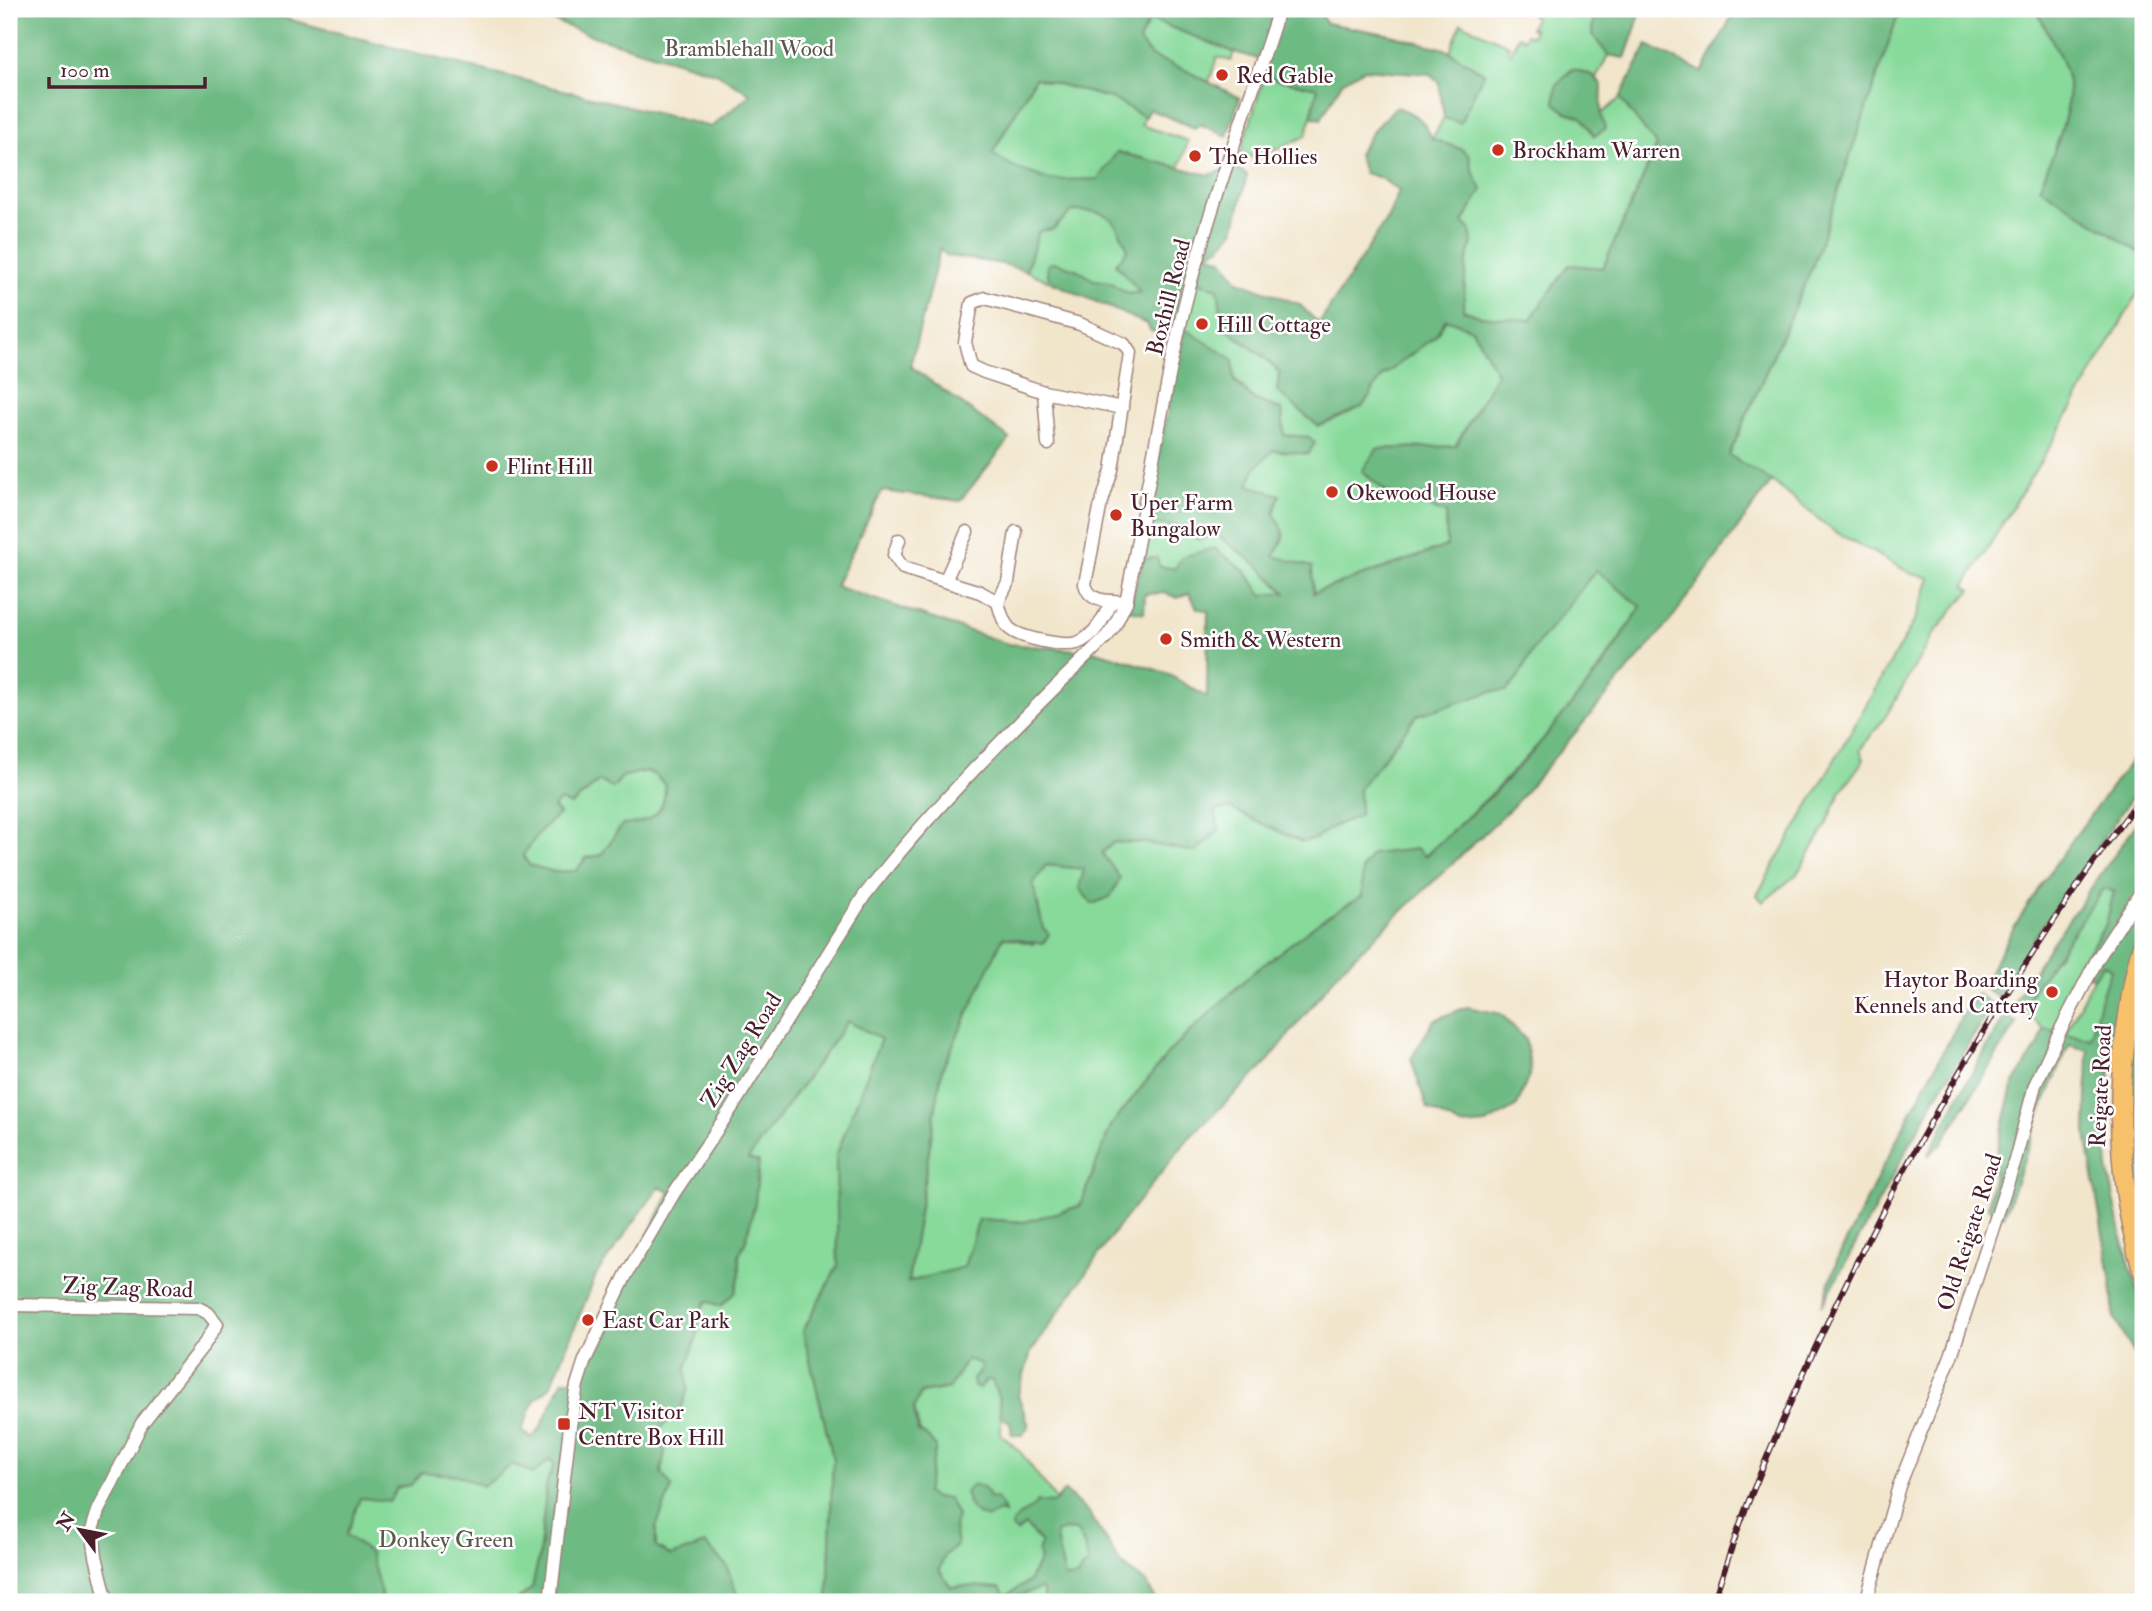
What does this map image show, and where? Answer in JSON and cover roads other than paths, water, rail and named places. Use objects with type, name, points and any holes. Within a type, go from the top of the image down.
[{"type":"main road","name":"Reigate Road","points":[[2143,944],[2124,1039],[2119,1114],[2130,1219],[2143,1272]]},
{"type":"street","name":"Boxhill Road","points":[[1126,602],[1185,303],[1208,224],[1279,9]]},
{"type":"street","points":[[1122,408],[1044,392],[971,366],[965,342],[972,303],[985,298],[1080,324],[1124,344],[1130,353],[1122,408],[1112,470],[1100,508],[1085,584],[1087,594],[1093,598],[1126,602]]},
{"type":"street","points":[[1044,392],[1048,444]]},
{"type":"street","points":[[946,581],[967,532]]},
{"type":"street","points":[[1017,533],[1008,582],[998,601],[1006,626],[1015,634],[1065,644],[1079,642],[1093,632],[1112,601]]},
{"type":"street","points":[[899,540],[894,555],[903,568],[980,592],[998,601]]},
{"type":"street","name":"Zig Zag Road","points":[[550,1602],[563,1475],[577,1385],[585,1360],[631,1265],[864,896],[984,758],[1107,636],[1126,602]]},
{"type":"street","name":"Old Reigate Road","points":[[1867,1602],[1899,1486],[1951,1356],[2015,1160],[2035,1086],[2098,958],[2143,889]]},
{"type":"street","name":"Zig Zag Road","points":[[9,1305],[198,1308],[208,1313],[217,1324],[142,1423],[98,1511],[92,1530],[107,1602]]},
{"type":"railway","points":[[1713,1602],[1747,1507],[1791,1401],[1878,1220],[1976,1044],[2085,875],[2143,794]]},
{"type":"place","name":"Red Gable","points":[[1222,75]]},
{"type":"place","name":"Brockham Warren","points":[[1498,150]]},
{"type":"place","name":"The Hollies","points":[[1195,156]]},
{"type":"place","name":"Hill Cottage","points":[[1202,324]]},
{"type":"place","name":"Flint Hill","points":[[492,466]]},
{"type":"place","name":"Okewood House","points":[[1332,492]]},
{"type":"place","name":"Uper Farm Bungalow","points":[[1116,515]]},
{"type":"place","name":"Smith & Western","points":[[1166,639]]},
{"type":"place","name":"Haytor Boarding Kennels and Cattery","points":[[2052,992]]},
{"type":"place","name":"East Car Park","points":[[588,1320]]},
{"type":"place","name":"NT Visitor Centre Box Hill","points":[[564,1424]]},
{"type":"park label","name":"Bramblehall Wood","points":[[749,48]]},
{"type":"park label","name":"Donkey Green","points":[[446,1539]]}]
